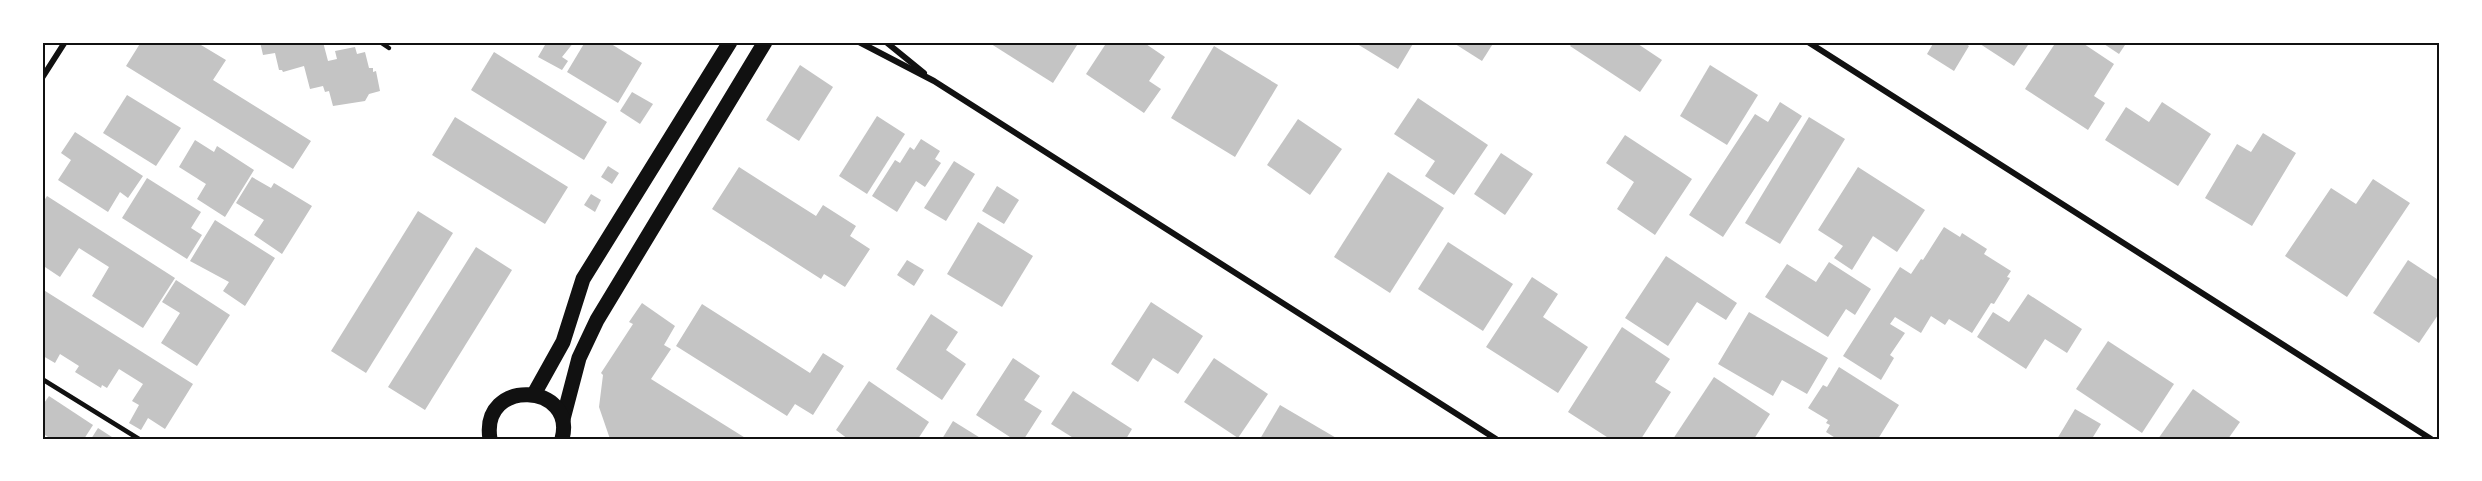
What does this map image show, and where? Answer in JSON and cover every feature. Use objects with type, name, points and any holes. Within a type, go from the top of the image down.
[{"type":"main road","points":[[534,394],[562,342],[583,279],[730,42]]},
{"type":"main road","points":[[565,432],[579,358],[597,320],[765,42]]},
{"type":"main road","points":[[490,439],[492,418],[498,406],[508,398],[521,394],[534,394],[546,399],[556,408],[565,432]]},
{"type":"street","points":[[42,78],[65,42]]},
{"type":"street","points":[[859,42],[934,81],[1496,439]]},
{"type":"street","points":[[886,42],[934,81]]},
{"type":"street","points":[[1808,42],[2431,439]]},
{"type":"lane","points":[[380,42],[389,48]]},
{"type":"lane","points":[[42,379],[139,439]]},
{"type":"building","points":[[141,42],[196,42],[226,60],[213,80],[311,141],[293,169],[126,66]]},
{"type":"building","points":[[260,42],[323,42],[328,61],[337,59],[335,51],[355,47],[357,54],[365,52],[369,68],[373,68],[373,72],[376,71],[380,91],[369,94],[365,101],[333,106],[329,91],[325,92],[323,86],[310,89],[304,66],[283,72],[279,70],[275,53],[263,55]]},
{"type":"building","points":[[540,42],[574,42],[562,57],[568,61],[562,70],[538,57],[545,45]]},
{"type":"building","points":[[585,42],[608,42],[642,63],[618,103],[567,72]]},
{"type":"building","points":[[988,42],[1079,42],[1053,83]]},
{"type":"building","points":[[1107,42],[1143,42],[1165,57],[1149,81],[1161,89],[1144,113],[1086,74]]},
{"type":"building","points":[[1354,42],[1414,42],[1398,69]]},
{"type":"building","points":[[1452,42],[1494,42],[1482,61]]},
{"type":"building","points":[[1573,42],[1635,42],[1662,60],[1640,92],[1570,46]]},
{"type":"building","points":[[1934,42],[1963,42],[1969,46],[1954,71],[1927,54]]},
{"type":"building","points":[[1977,42],[2030,42],[2014,66]]},
{"type":"building","points":[[2056,42],[2081,42],[2114,64],[2094,96],[2105,103],[2088,130],[2025,89]]},
{"type":"building","points":[[2101,42],[2127,42],[2119,54]]},
{"type":"building","points":[[1214,46],[1278,85],[1235,157],[1171,118]]},
{"type":"building","points":[[494,52],[607,122],[584,160],[471,90]]},
{"type":"building","points":[[800,65],[833,87],[799,141],[766,120]]},
{"type":"building","points":[[1710,65],[1758,95],[1727,145],[1680,116]]},
{"type":"building","points":[[632,92],[653,104],[640,124],[620,111]]},
{"type":"building","points":[[127,95],[181,128],[156,166],[103,133]]},
{"type":"building","points":[[1418,98],[1488,145],[1454,195],[1425,176],[1435,161],[1394,134]]},
{"type":"building","points":[[1780,102],[1802,116],[1723,237],[1689,215],[1755,114],[1768,122]]},
{"type":"building","points":[[2162,102],[2211,134],[2178,186],[2105,140],[2126,107],[2149,122]]},
{"type":"building","points":[[877,116],[905,134],[867,194],[839,176]]},
{"type":"building","points":[[455,117],[568,187],[545,224],[432,155]]},
{"type":"building","points":[[1809,117],[1845,139],[1780,244],[1745,223]]},
{"type":"building","points":[[1298,119],[1342,149],[1310,195],[1267,165]]},
{"type":"building","points":[[75,132],[143,176],[128,198],[120,192],[108,212],[58,180],[71,160],[61,153]]},
{"type":"building","points":[[2263,133],[2296,153],[2252,226],[2205,198],[2237,144],[2251,152]]},
{"type":"building","points":[[1625,135],[1692,179],[1655,235],[1617,209],[1634,182],[1606,163]]},
{"type":"building","points":[[921,139],[940,151],[935,159],[941,163],[925,187],[916,181],[897,212],[872,196],[895,160],[900,163],[910,147],[914,150]]},
{"type":"building","points":[[195,140],[214,152],[217,146],[254,170],[225,217],[197,199],[206,184],[179,167]]},
{"type":"building","points":[[1501,153],[1533,174],[1505,215],[1474,194]]},
{"type":"building","points":[[954,161],[975,174],[946,221],[924,208]]},
{"type":"building","points":[[608,166],[619,173],[612,184],[601,177]]},
{"type":"building","points":[[739,167],[816,216],[823,205],[856,226],[850,236],[870,249],[845,287],[824,274],[821,279],[712,209]]},
{"type":"building","points":[[1858,167],[1925,210],[1897,252],[1873,236],[1852,270],[1834,258],[1843,246],[1818,230]]},
{"type":"building","points":[[1388,172],[1444,208],[1390,293],[1334,257]]},
{"type":"building","points":[[252,177],[271,188],[274,183],[312,206],[282,254],[254,235],[264,220],[236,203]]},
{"type":"building","points":[[147,178],[201,212],[191,228],[202,235],[187,259],[122,218]]},
{"type":"building","points":[[2373,179],[2410,203],[2347,297],[2285,256],[2331,188],[2356,204]]},
{"type":"building","points":[[997,186],[1019,200],[1004,224],[982,211]]},
{"type":"building","points":[[591,194],[601,200],[595,212],[584,205]]},
{"type":"building","points":[[47,196],[175,278],[143,328],[92,296],[109,267],[79,248],[60,277],[42,265],[42,204]]},
{"type":"building","points":[[418,211],[453,233],[366,373],[331,351]]},
{"type":"building","points":[[215,220],[275,258],[245,306],[223,291],[229,282],[190,261]]},
{"type":"building","points":[[978,222],[1033,256],[1002,307],[947,274]]},
{"type":"building","points":[[1944,227],[1960,237],[1962,233],[1987,249],[1984,254],[2011,271],[2007,277],[2010,278],[1972,333],[1949,319],[1945,325],[1931,316],[1921,333],[1895,317],[1890,324],[1905,333],[1890,355],[1894,358],[1881,380],[1843,356],[1900,267],[1911,274]]},
{"type":"building","points":[[1448,242],[1513,284],[1483,331],[1418,289]]},
{"type":"building","points":[[476,247],[512,270],[425,410],[388,387]]},
{"type":"building","points":[[1666,256],[1737,303],[1726,320],[1697,302],[1668,346],[1625,318]]},
{"type":"building","points":[[907,260],[924,270],[914,286],[897,275]]},
{"type":"building","points":[[2408,260],[2440,281],[2440,312],[2419,343],[2373,313]]},
{"type":"building","points":[[1829,262],[1871,289],[1855,315],[1846,309],[1828,337],[1765,297],[1787,264],[1816,282]]},
{"type":"building","points":[[1532,277],[1558,294],[1543,317],[1588,347],[1558,393],[1486,347]]},
{"type":"building","points":[[176,280],[230,315],[197,366],[161,343],[180,313],[162,302]]},
{"type":"building","points":[[42,289],[193,384],[165,429],[148,418],[141,430],[129,423],[139,405],[132,401],[143,384],[119,369],[107,388],[102,385],[101,388],[75,372],[79,366],[60,354],[55,363],[43,356]]},
{"type":"building","points":[[2028,294],[2082,329],[2067,353],[2045,339],[2026,369],[1977,337],[1993,312],[2009,322]]},
{"type":"building","points":[[1151,302],[1203,336],[1178,374],[1153,358],[1138,382],[1111,364]]},
{"type":"building","points":[[642,303],[675,326],[664,345],[671,349],[651,379],[747,439],[610,439],[599,407],[603,375],[601,373],[633,324],[629,322]]},
{"type":"building","points":[[702,304],[810,373],[823,353],[844,366],[813,415],[795,404],[787,416],[676,346]]},
{"type":"building","points":[[1749,312],[1828,358],[1807,394],[1782,380],[1773,396],[1718,364]]},
{"type":"building","points":[[931,314],[958,332],[946,350],[966,364],[942,400],[896,369]]},
{"type":"building","points":[[1622,327],[1670,359],[1655,382],[1671,392],[1641,439],[1610,439],[1568,412]]},
{"type":"building","points":[[2108,341],[2174,384],[2142,433],[2076,389]]},
{"type":"building","points":[[1013,358],[1040,376],[1024,400],[1042,411],[1024,439],[1013,439],[976,415]]},
{"type":"building","points":[[1214,358],[1268,394],[1238,438],[1184,402]]},
{"type":"building","points":[[1839,367],[1899,405],[1878,439],[1837,439],[1826,432],[1830,425],[1826,423],[1828,420],[1808,408],[1823,385],[1827,387]]},
{"type":"building","points":[[1714,377],[1770,414],[1754,439],[1673,439]]},
{"type":"building","points":[[869,381],[929,422],[918,439],[848,439],[836,430]]},
{"type":"building","points":[[2193,389],[2240,422],[2228,439],[2158,439]]},
{"type":"building","points":[[1073,391],[1132,429],[1126,439],[1075,439],[1051,424]]},
{"type":"building","points":[[49,396],[93,425],[84,439],[51,439],[42,433],[42,406]]},
{"type":"building","points":[[1280,405],[1338,439],[1260,439]]},
{"type":"building","points":[[2075,409],[2101,424],[2093,437],[2096,439],[2057,439]]},
{"type":"building","points":[[953,421],[982,439],[942,439]]},
{"type":"building","points":[[98,428],[115,439],[91,439]]}]
